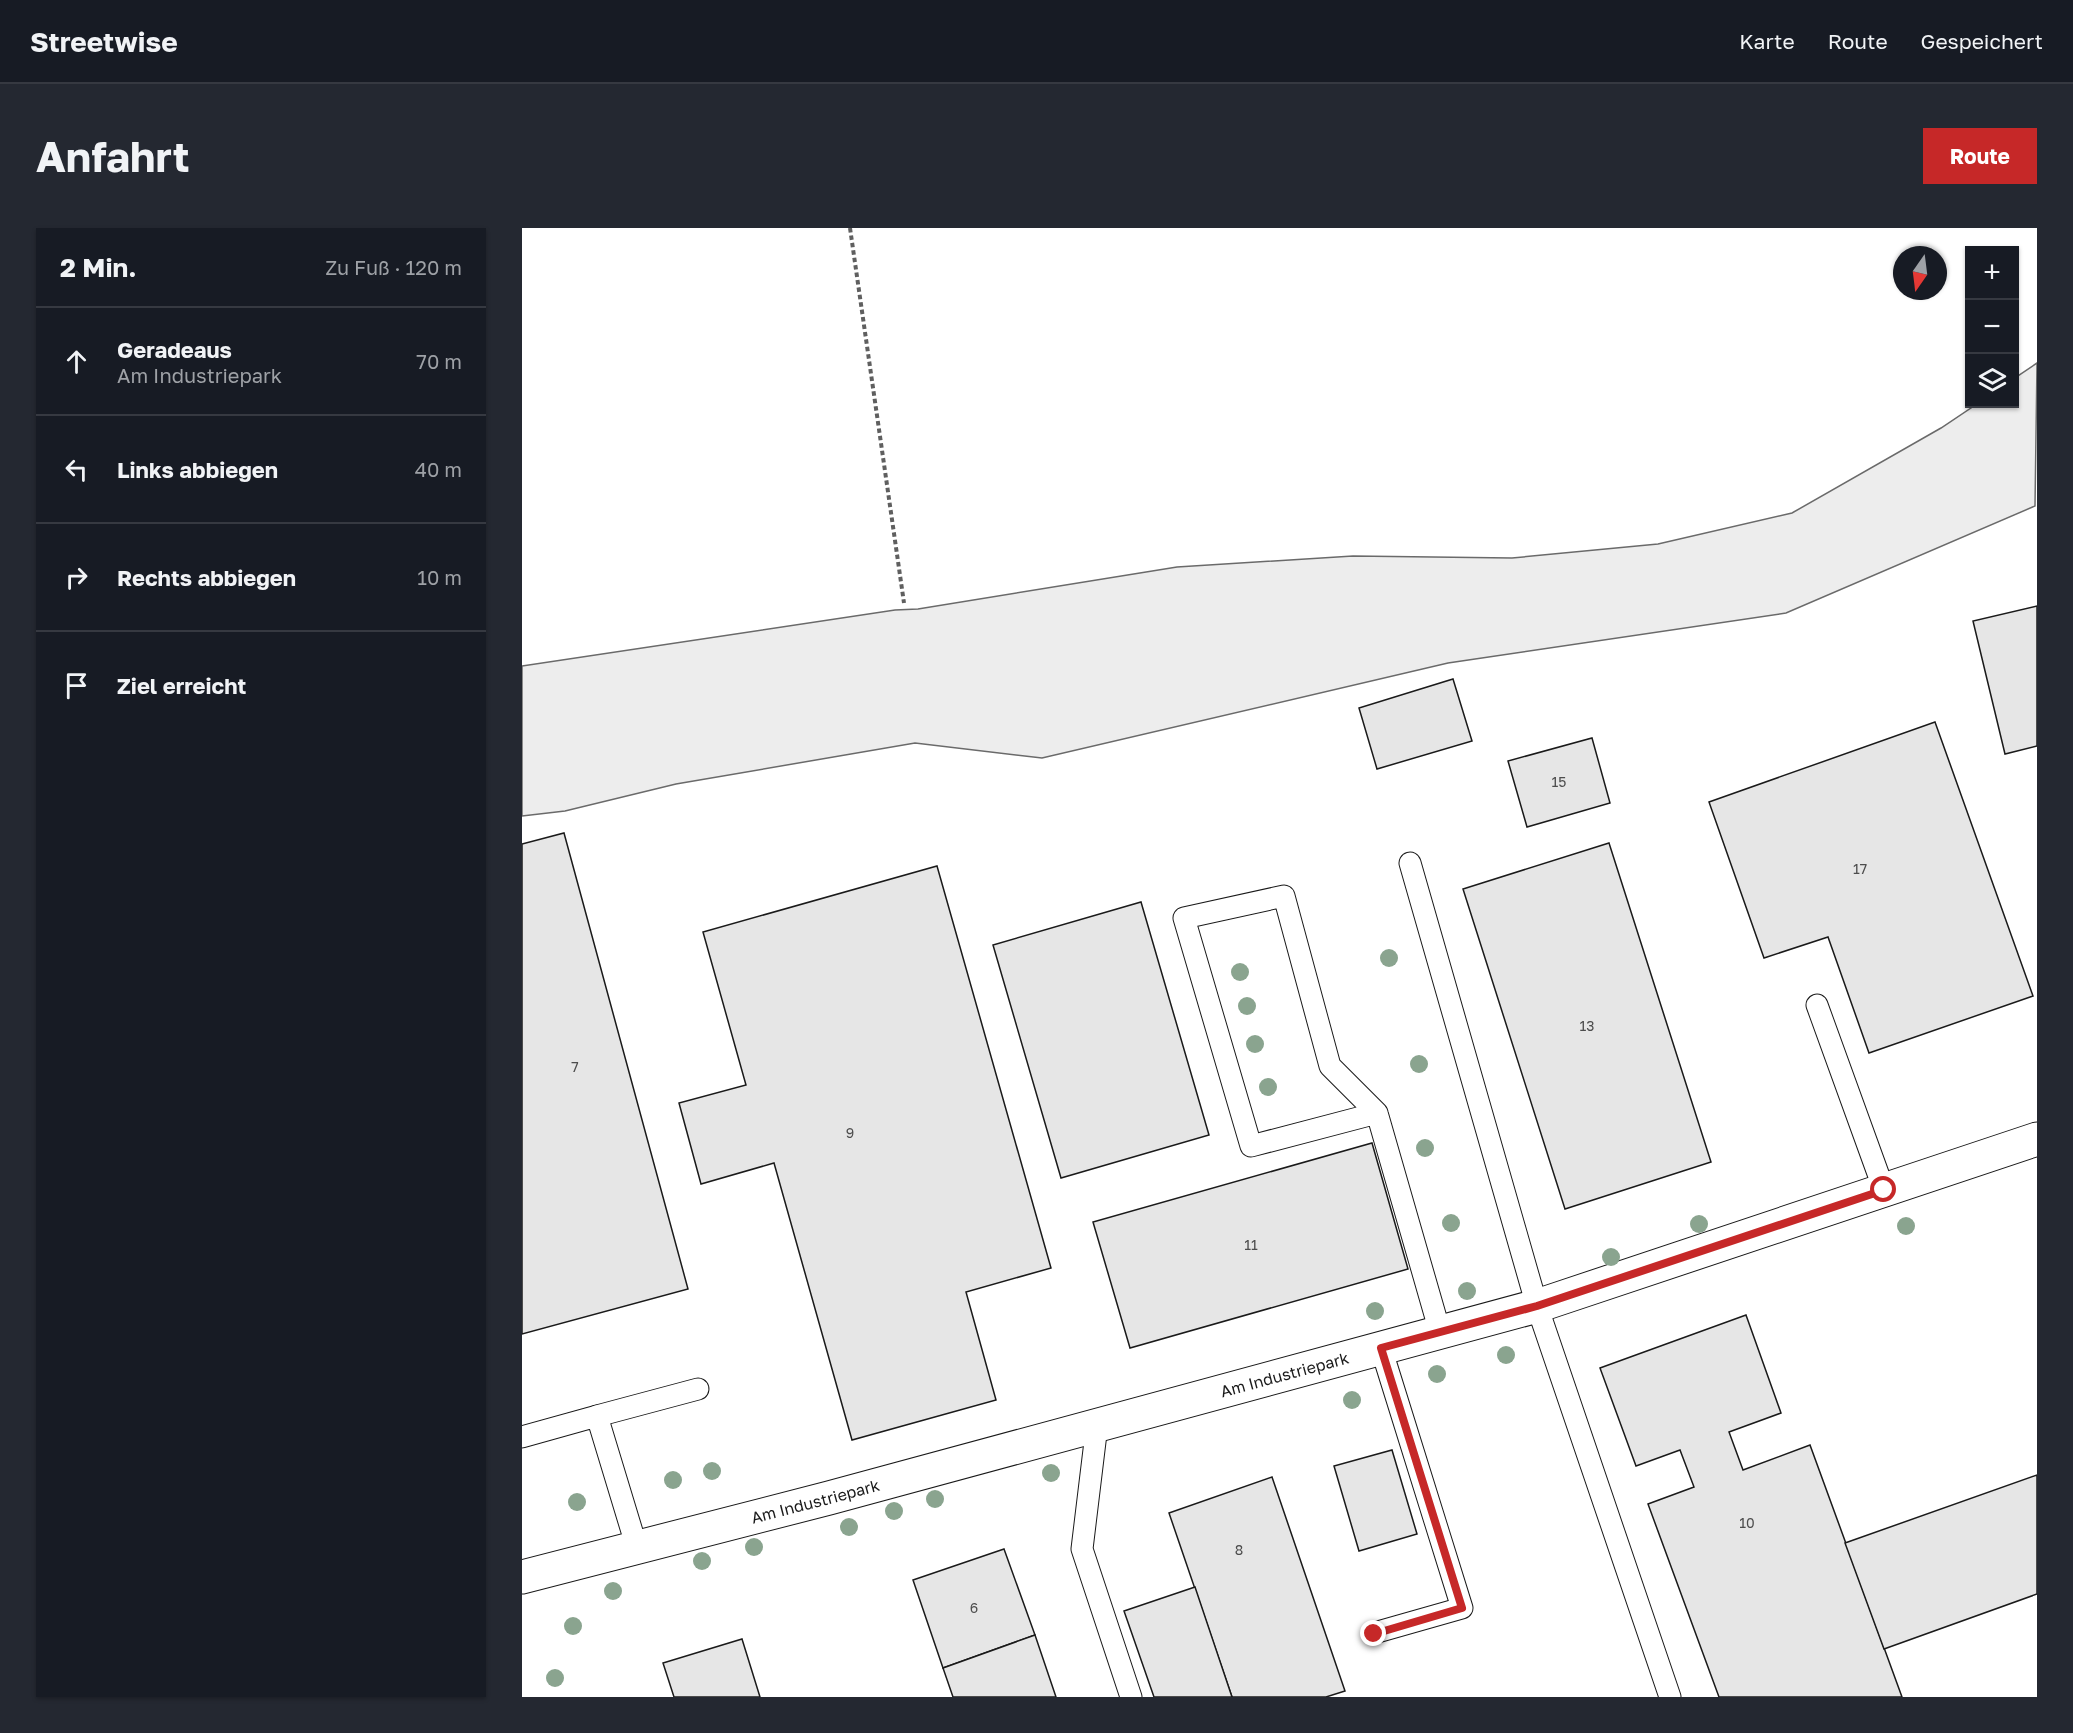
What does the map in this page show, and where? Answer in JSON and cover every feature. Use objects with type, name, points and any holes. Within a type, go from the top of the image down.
[{"type":"street","name":"Am Industriepark","points":[[522,1577],[1537,1306],[2037,1139]]},
{"type":"lane","points":[[1410,863],[1537,1306],[1670,1697]]},
{"type":"lane","points":[[1377,1113],[1251,1146],[1184,918],[1284,896],[1330,1066],[1377,1113],[1440,1332]]},
{"type":"lane","points":[[1816,1005],[1884,1190]]},
{"type":"lane","points":[[1374,1634],[1462,1608],[1381,1348]]},
{"type":"lane","points":[[522,1437],[698,1389]]},
{"type":"lane","points":[[597,1416],[637,1548]]},
{"type":"lane","points":[[1097,1425],[1082,1548],[1131,1697]]},
{"type":"path","points":[[850,228],[904,603]]},
{"type":"shaded area","points":[[2037,363],[2035,506],[1786,613],[1448,663],[1042,758],[915,743],[676,784],[565,811],[522,816],[522,666],[895,610],[918,609],[1177,567],[1353,556],[1512,558],[1658,544],[1792,513],[1941,428],[1971,408],[2019,408],[2019,375]]},
{"type":"building","points":[[2037,606],[2037,746],[2005,754],[1973,621]]},
{"type":"building","points":[[1453,679],[1472,741],[1377,769],[1359,708]]},
{"type":"building","points":[[1935,722],[2033,996],[1869,1053],[1828,937],[1764,958],[1709,802]]},
{"type":"building","points":[[1592,738],[1610,803],[1527,827],[1508,761]]},
{"type":"building","points":[[564,833],[688,1289],[522,1334],[522,844]]},
{"type":"building","points":[[1609,843],[1711,1162],[1565,1209],[1463,889]]},
{"type":"building","points":[[937,866],[1051,1268],[966,1292],[996,1400],[852,1440],[774,1163],[701,1184],[679,1103],[746,1085],[703,932]]},
{"type":"building","points":[[1141,902],[1209,1135],[1061,1178],[993,945]]},
{"type":"building","points":[[1372,1143],[1408,1269],[1130,1348],[1093,1222]]},
{"type":"building","points":[[1746,1315],[1781,1413],[1729,1432],[1743,1470],[1810,1445],[1902,1697],[1719,1697],[1648,1504],[1694,1487],[1680,1450],[1636,1466],[1600,1368]]},
{"type":"building","points":[[1392,1450],[1417,1534],[1359,1551],[1334,1466]]},
{"type":"building","points":[[2037,1475],[2037,1594],[1884,1649],[1845,1543]]},
{"type":"building","points":[[1272,1477],[1345,1691],[1326,1697],[1232,1697],[1169,1513]]},
{"type":"building","points":[[1004,1549],[1035,1635],[943,1668],[913,1580]]},
{"type":"building","points":[[1195,1587],[1232,1697],[1154,1697],[1124,1611]]},
{"type":"building","points":[[1035,1635],[1056,1697],[953,1697],[943,1668]]},
{"type":"building","points":[[742,1639],[760,1697],[674,1697],[663,1663]]},
{"type":"route","points":[[1374,1634],[1462,1608],[1381,1348],[1537,1306],[1884,1190]]}]
